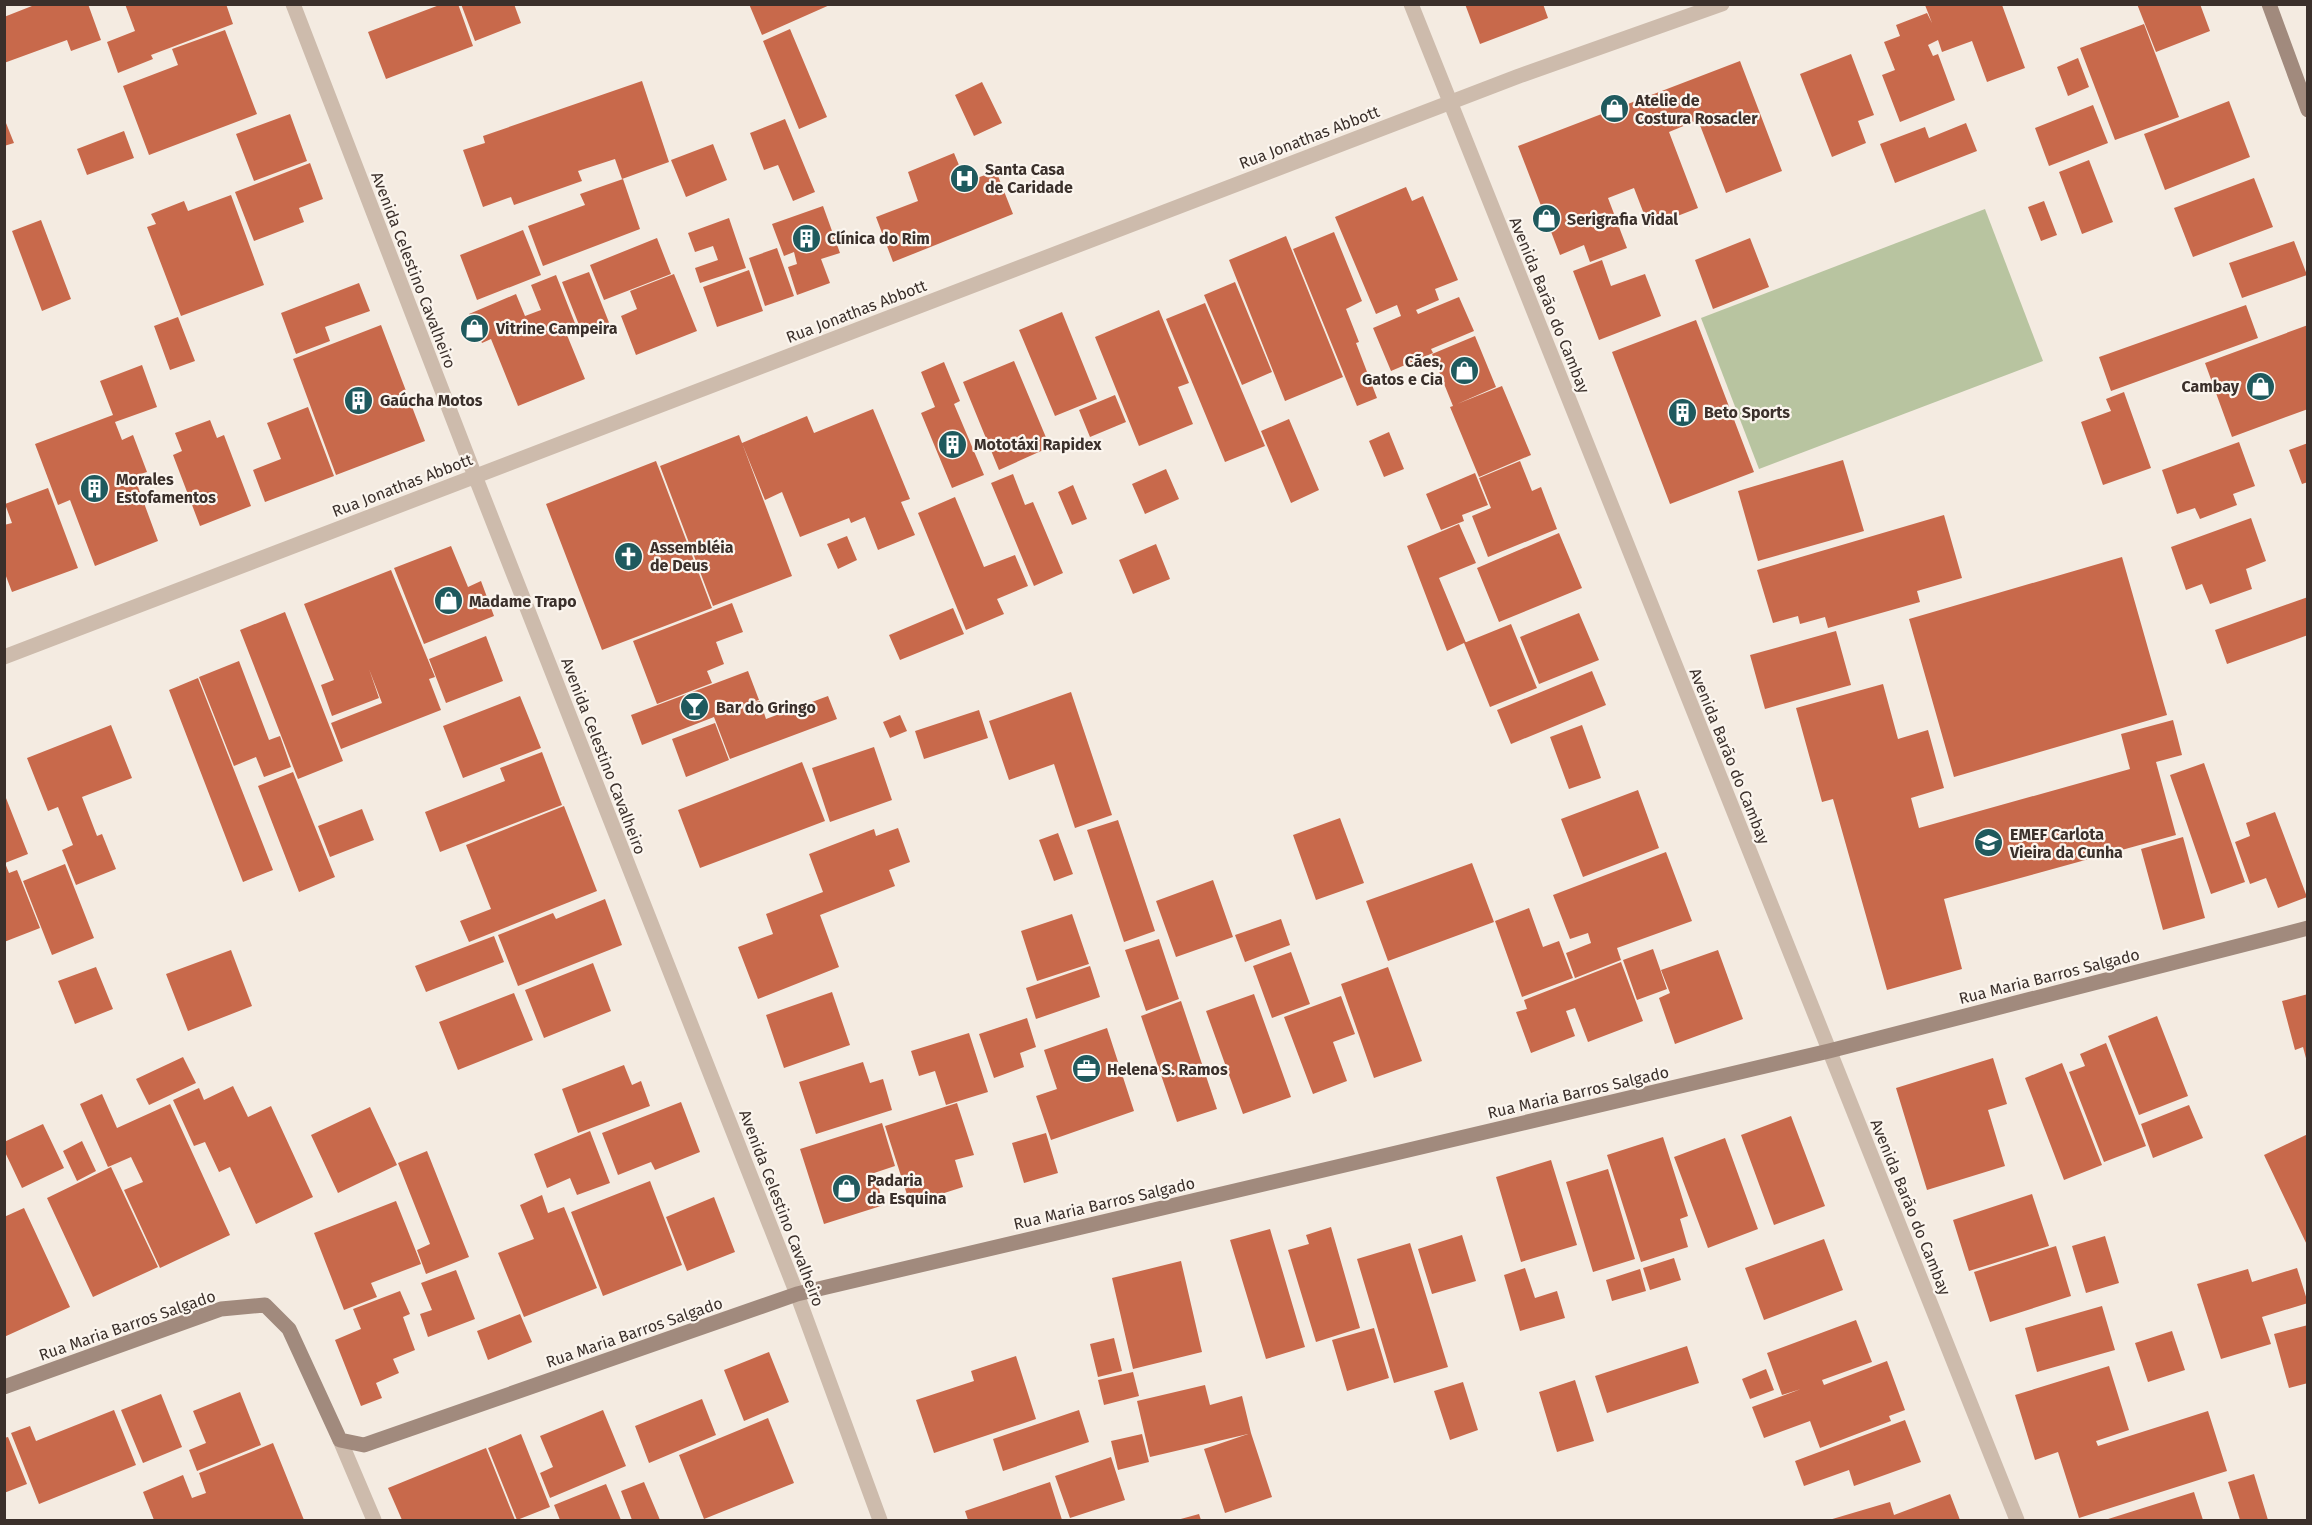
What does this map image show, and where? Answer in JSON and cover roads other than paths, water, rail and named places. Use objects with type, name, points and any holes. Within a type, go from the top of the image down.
[{"type":"street","name":"Avenida Celestino Cavalheiro","points":[[293,4],[475,476],[796,1294],[880,1521]]},
{"type":"street","name":"Avenida Barão do Cambay","points":[[1412,4],[1449,103],[2017,1521]]},
{"type":"street","name":"Rua Jonathas Abbott","points":[[4,657],[1519,76],[1722,4]]},
{"type":"street","points":[[2269,4],[2307,110]]},
{"type":"street","name":"Rua Maria Barros Salgado","points":[[4,1387],[221,1309],[266,1305],[290,1329],[340,1440],[364,1445],[796,1294],[1828,1051],[2307,928]]},
{"type":"street","points":[[340,1440],[374,1521]]},
{"type":"place","name":"Atelie de Costura Rosacler","points":[[1614,109]]},
{"type":"place","name":"Santa Casa de Caridade","points":[[964,178]]},
{"type":"place","name":"Serigrafia Vidal","points":[[1546,219]]},
{"type":"place","name":"Clínica do Rim","points":[[806,238]]},
{"type":"place","name":"Vitrine Campeira","points":[[475,328]]},
{"type":"place","name":"Cães, Gatos e Cia","points":[[1464,370]]},
{"type":"place","name":"Cambay","points":[[2260,386]]},
{"type":"place","name":"Gaúcha Motos","points":[[359,400]]},
{"type":"place","name":"Beto Sports","points":[[1683,412]]},
{"type":"place","name":"Mototáxi Rapidex","points":[[953,444]]},
{"type":"place","name":"Morales Estofamentos","points":[[95,488]]},
{"type":"place","name":"Assembléia de Deus","points":[[629,556]]},
{"type":"place","name":"Madame Trapo","points":[[448,601]]},
{"type":"place","name":"Bar do Gringo","points":[[695,707]]},
{"type":"place","name":"EMEF Carlota Vieira da Cunha","points":[[1989,843]]},
{"type":"place","name":"Helena S. Ramos","points":[[1086,1069]]},
{"type":"place","name":"Padaria da Esquina","points":[[846,1189]]}]
